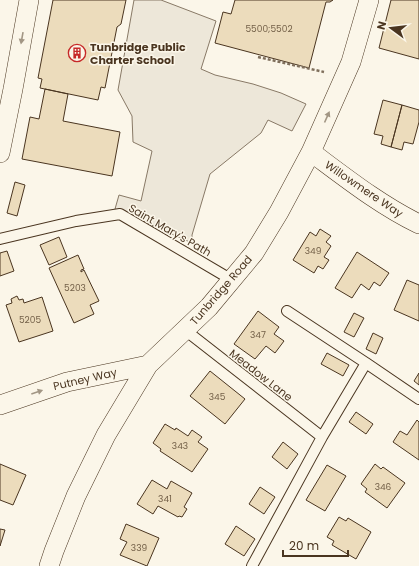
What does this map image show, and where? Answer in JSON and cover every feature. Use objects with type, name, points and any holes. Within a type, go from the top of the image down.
[{"type":"street","points":[[0,153],[7,88],[29,0]]},
{"type":"street","name":"Tunbridge Road","points":[[50,566],[54,551],[76,496],[106,435],[148,365],[209,307],[254,253],[279,212],[311,152],[351,62],[369,0]]},
{"type":"street","name":"Willowmere Way","points":[[311,152],[357,187],[419,224]]},
{"type":"street","name":"Putney Way","points":[[0,404],[67,382],[148,365]]},
{"type":"lane","name":"Saint Mary's Path","points":[[0,239],[76,221],[120,214],[232,280]]},
{"type":"lane","points":[[287,311],[419,399]]},
{"type":"lane","name":"Meadow Lane","points":[[185,330],[322,437]]},
{"type":"lane","points":[[252,566],[322,437],[366,363]]},
{"type":"path","points":[[258,56],[328,73]]},
{"type":"shaded area","points":[[134,0],[161,0],[216,21],[201,69],[215,75],[253,84],[281,93],[306,104],[292,131],[268,120],[261,133],[210,174],[192,235],[192,243],[115,209],[119,195],[141,201],[152,151],[133,142],[132,116],[118,90]]},
{"type":"building","name":"Tunbridge Public Charter School","points":[[53,0],[126,0],[121,24],[117,27],[105,88],[101,87],[98,100],[40,88],[42,79],[38,78]]},
{"type":"building","points":[[235,0],[333,0],[326,2],[309,68],[215,43],[223,12],[231,14]]},
{"type":"building","points":[[391,0],[419,0],[419,59],[379,48]]},
{"type":"building","points":[[45,89],[68,94],[63,121],[120,132],[112,176],[22,159],[30,117],[39,119]]},
{"type":"building","points":[[383,100],[402,105],[391,147],[381,144],[383,136],[374,134]]},
{"type":"building","points":[[402,105],[419,110],[419,122],[413,144],[404,142],[402,150],[391,147]]},
{"type":"building","points":[[15,182],[25,185],[17,216],[7,213]]},
{"type":"building","points":[[320,229],[331,236],[326,242],[331,246],[324,257],[329,260],[323,269],[318,266],[314,273],[293,260],[310,232],[316,236]]},
{"type":"building","points":[[59,237],[67,257],[49,265],[40,245]]},
{"type":"building","points":[[7,251],[14,271],[0,276],[0,253]]},
{"type":"building","points":[[357,252],[389,273],[380,286],[374,282],[369,290],[361,284],[352,298],[335,288]]},
{"type":"building","points":[[78,255],[84,269],[81,270],[81,272],[84,270],[99,301],[90,305],[94,314],[74,323],[49,268]]},
{"type":"building","points":[[407,280],[419,285],[419,321],[394,310]]},
{"type":"building","points":[[17,296],[19,300],[23,299],[24,303],[42,297],[53,331],[19,342],[6,305],[12,303],[11,299]]},
{"type":"building","points":[[258,311],[279,327],[274,334],[284,341],[275,353],[266,346],[255,359],[234,344]]},
{"type":"building","points":[[354,313],[364,318],[354,337],[344,332]]},
{"type":"building","points":[[373,333],[383,338],[376,354],[366,349]]},
{"type":"building","points":[[327,353],[349,365],[343,376],[321,364]]},
{"type":"building","points":[[210,371],[245,399],[225,424],[190,396]]},
{"type":"building","points":[[419,373],[419,385],[414,381]]},
{"type":"building","points":[[356,412],[373,424],[366,434],[349,422]]},
{"type":"building","points":[[417,420],[419,422],[419,460],[393,442],[400,431],[407,435]]},
{"type":"building","points":[[165,424],[175,430],[176,428],[188,436],[192,430],[202,437],[198,442],[208,449],[192,472],[160,451],[161,449],[153,443]]},
{"type":"building","points":[[283,442],[298,454],[287,469],[272,457]]},
{"type":"building","points":[[0,464],[26,475],[13,505],[0,500]]},
{"type":"building","points":[[375,464],[381,469],[383,467],[405,483],[387,508],[365,492],[367,489],[361,484]]},
{"type":"building","points":[[327,465],[346,476],[325,511],[306,500]]},
{"type":"building","points":[[152,480],[167,489],[171,481],[192,493],[184,507],[187,509],[182,517],[178,517],[158,506],[153,514],[137,504]]},
{"type":"building","points":[[260,487],[275,497],[264,514],[249,504]]},
{"type":"building","points":[[339,517],[346,521],[348,518],[371,532],[356,559],[332,545],[334,541],[327,537]]},
{"type":"building","points":[[126,524],[159,538],[147,566],[120,555],[127,542],[120,539]]},
{"type":"building","points":[[236,526],[255,539],[244,556],[225,544]]},
{"type":"building","points":[[0,529],[5,530],[0,546]]},
{"type":"place","name":"Tunbridge Public Charter School","points":[[77,53]]}]
